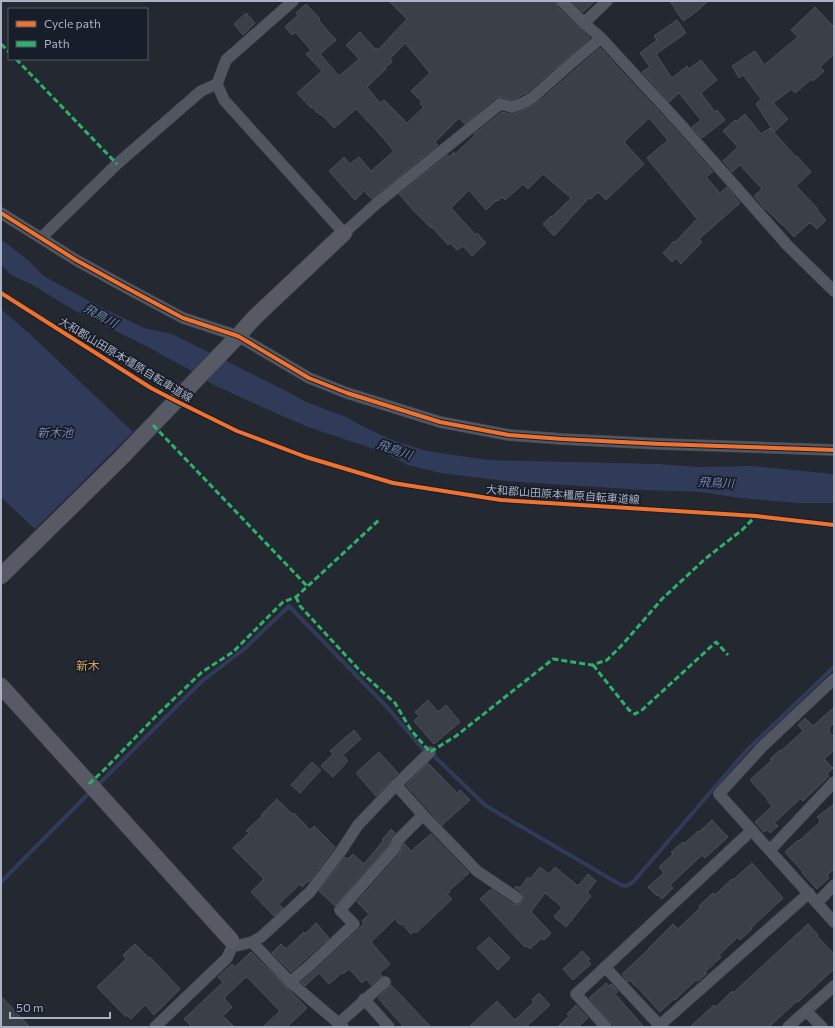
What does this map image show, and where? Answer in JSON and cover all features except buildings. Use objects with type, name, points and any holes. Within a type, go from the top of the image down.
[{"type":"street","points":[[293,1],[226,60],[217,84],[224,100],[344,233]]},
{"type":"street","points":[[562,1],[601,38],[682,126],[788,246],[834,291]]},
{"type":"street","points":[[584,23],[607,1]]},
{"type":"street","points":[[1,576],[120,459],[236,339],[254,318],[376,204],[500,104],[512,106],[532,98],[568,65],[601,38]]},
{"type":"street","points":[[41,238],[117,164],[141,143],[201,91],[217,84]]},
{"type":"street","points":[[1,213],[76,260],[125,287],[183,318],[236,339],[309,378],[348,393],[440,422],[509,435],[562,439],[834,450]]},
{"type":"street","points":[[834,679],[762,747],[719,794],[834,922]]},
{"type":"street","points":[[1,686],[231,944]]},
{"type":"street","points":[[231,944],[252,942],[261,937],[310,892],[341,851],[358,825],[430,752]]},
{"type":"street","points":[[770,850],[834,782]]},
{"type":"street","points":[[396,785],[477,871],[517,898]]},
{"type":"street","points":[[290,982],[354,924],[340,910],[395,848],[397,840],[423,815]]},
{"type":"street","points":[[606,1027],[576,994],[752,830]]},
{"type":"street","points":[[817,903],[834,885]]},
{"type":"street","points":[[606,967],[660,1026],[809,893]]},
{"type":"street","points":[[252,942],[290,982],[341,1025],[364,999],[384,982]]},
{"type":"street","points":[[155,1027],[227,958],[231,944]]},
{"type":"street","points":[[788,1027],[834,986]]},
{"type":"street","points":[[364,999],[389,1027]]},
{"type":"street","points":[[806,1011],[822,1027]]},
{"type":"water","name":"飛鳥川","points":[[1,239],[29,261],[44,276],[89,301],[144,328],[172,334],[306,402],[346,417],[392,440],[427,451],[488,460],[658,464],[700,467],[751,466],[834,474],[834,503],[797,503],[741,498],[700,492],[505,481],[440,473],[408,465],[383,452],[308,427],[214,385],[144,345],[72,309],[31,284],[11,275],[1,265]]},
{"type":"water","name":"新木池","points":[[1,309],[31,335],[133,432],[35,529],[1,497]]},
{"type":"waterway","points":[[96,787],[202,681],[243,650],[289,606],[386,706],[422,748],[435,757],[486,806],[621,885],[626,886],[633,882],[747,750],[834,667]]},
{"type":"waterway","points":[[1,882],[91,791]]},
{"type":"marked path","points":[[1,44],[8,51]]},
{"type":"marked path","points":[[17,60],[117,164]]},
{"type":"marked path","points":[[153,425],[307,586]]},
{"type":"marked path","points":[[296,597],[300,606],[362,673],[395,703],[411,730],[430,752],[456,736],[553,659],[592,665],[607,660],[662,599],[705,559],[742,530],[756,516]]},
{"type":"marked path","points":[[89,784],[202,672],[233,652],[283,602],[296,597],[379,520]]},
{"type":"marked path","points":[[593,665],[629,710],[635,714],[642,710],[716,642],[728,655]]},
{"type":"cycle path","points":[[1,213],[76,260],[125,287],[183,318],[238,336],[309,378],[347,393],[440,422],[509,435],[562,439],[834,450]]},
{"type":"cycle path","name":"大和郡山田原本橿原自転車道線","points":[[1,293],[151,388],[237,431],[306,457],[393,483],[501,500],[756,516],[834,525]]},
{"type":"district","name":"新木","points":[[88,665]]}]
